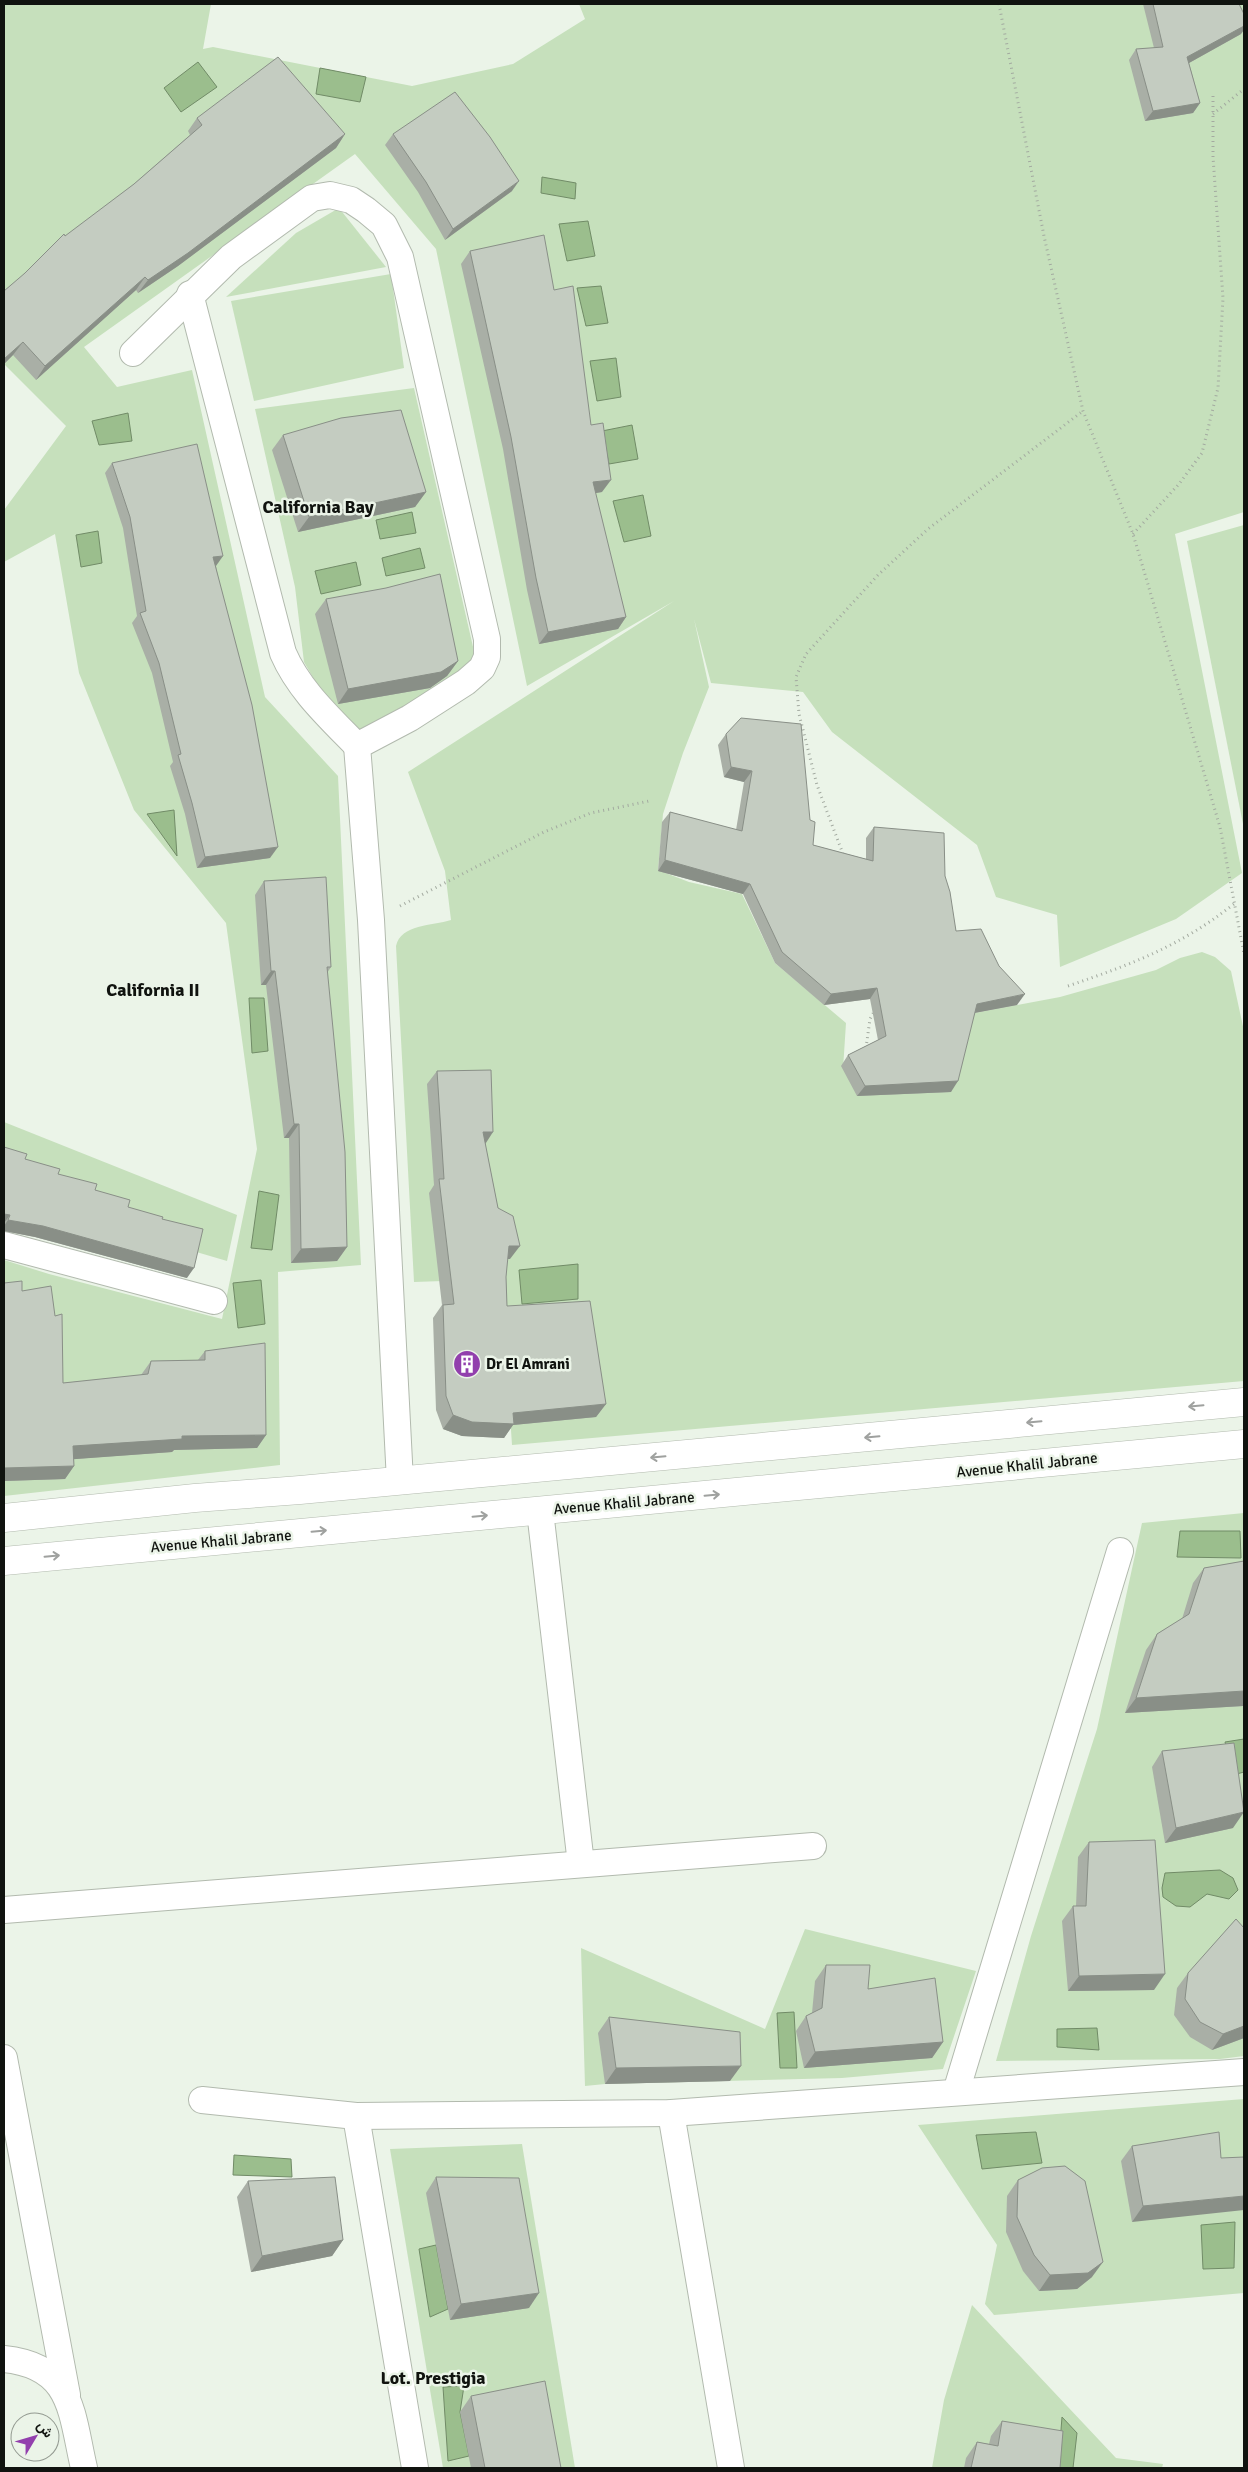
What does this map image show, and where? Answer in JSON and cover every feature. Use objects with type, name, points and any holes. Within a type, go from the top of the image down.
[{"type":"main road","points":[[4,1518],[195,1498],[400,1481],[1244,1402]]},
{"type":"main road","name":"Avenue Khalil Jabrane","points":[[4,1561],[1244,1444]]},
{"type":"street","points":[[133,353],[190,294],[230,257],[312,198],[330,195],[351,200],[384,225],[400,257],[487,640],[487,657],[482,668],[466,682],[410,718],[357,746]]},
{"type":"street","points":[[190,294],[283,653],[292,674],[311,698],[357,746],[371,920],[400,1481]]},
{"type":"street","points":[[4,1245],[214,1301]]},
{"type":"street","points":[[540,1511],[581,1864]]},
{"type":"street","points":[[956,2092],[1120,1551]]},
{"type":"street","points":[[4,1910],[813,1846]]},
{"type":"street","points":[[4,2058],[66,2395],[84,2468]]},
{"type":"street","points":[[202,2100],[356,2116],[671,2113],[1244,2072]]},
{"type":"street","points":[[671,2113],[731,2468]]},
{"type":"street","points":[[356,2116],[415,2468]]},
{"type":"street","points":[[4,2359],[23,2361],[40,2367],[54,2377],[66,2395]]},
{"type":"path","points":[[999,4],[1044,236],[1083,411],[1133,534],[1220,827],[1244,954]]},
{"type":"path","points":[[1213,115],[1244,89]]},
{"type":"path","points":[[1133,534],[1179,484],[1202,453],[1218,388],[1224,298],[1213,156],[1213,96]]},
{"type":"path","points":[[846,862],[817,785],[799,714],[796,677],[806,654],[878,575],[928,529],[1083,411]]},
{"type":"path","points":[[371,920],[544,832],[591,813],[649,801]]},
{"type":"path","points":[[1068,986],[1128,966],[1176,944],[1206,926],[1234,904]]},
{"type":"path","points":[[866,1048],[870,1019],[878,1003]]},
{"type":"shaded area","points":[[4,4],[211,4],[203,49],[213,47],[412,86],[513,64],[585,19],[579,4],[1244,4],[1244,512],[1175,534],[1242,873],[1176,919],[1060,967],[1057,915],[996,897],[977,845],[832,732],[803,692],[711,683],[694,619],[709,687],[683,753],[663,814],[658,870],[689,882],[742,894],[775,963],[846,1023],[843,1069],[969,1014],[1060,997],[1156,970],[1180,958],[1202,952],[1215,957],[1231,971],[1244,1031],[1244,1381],[512,1445],[501,1279],[414,1282],[396,946],[399,939],[411,930],[451,920],[445,871],[408,772],[674,601],[527,686],[436,249],[355,154],[84,347],[117,387],[192,370],[265,697],[338,776],[361,1265],[278,1272],[280,1465],[4,1496],[4,1260],[49,1274],[222,1319],[257,1149],[226,923],[134,810],[79,673],[55,534],[4,562],[4,510],[66,426],[4,364]]},
{"type":"shaded area","points":[[198,62],[217,87],[181,112],[164,88]]},
{"type":"shaded area","points":[[320,68],[366,77],[360,102],[316,94]]},
{"type":"shaded area","points":[[542,177],[576,183],[575,199],[541,193]]},
{"type":"shaded area","points":[[339,208],[386,267],[226,297],[296,233]]},
{"type":"shaded area","points":[[588,221],[595,256],[567,261],[559,224]]},
{"type":"shaded area","points":[[391,274],[404,368],[254,401],[231,301]]},
{"type":"shaded area","points":[[601,286],[608,323],[586,326],[577,288]]},
{"type":"shaded area","points":[[616,358],[621,397],[597,401],[590,361]]},
{"type":"shaded area","points":[[414,388],[476,660],[364,735],[330,707],[304,662],[295,587],[255,409]]},
{"type":"shaded area","points":[[128,413],[132,441],[99,445],[92,421]]},
{"type":"shaded area","points":[[632,425],[638,459],[609,464],[602,431]]},
{"type":"shaded area","points":[[643,495],[651,536],[624,542],[613,501]]},
{"type":"shaded area","points":[[412,512],[416,533],[380,539],[376,520]]},
{"type":"shaded area","points":[[1244,525],[1244,829],[1187,541]]},
{"type":"shaded area","points":[[98,531],[102,563],[81,567],[76,535]]},
{"type":"shaded area","points":[[420,548],[425,568],[386,576],[382,558]]},
{"type":"shaded area","points":[[356,562],[361,585],[321,594],[315,571]]},
{"type":"shaded area","points":[[174,810],[177,856],[147,814]]},
{"type":"shaded area","points":[[249,998],[264,998],[268,1051],[252,1053]]},
{"type":"shaded area","points":[[4,1122],[237,1215],[227,1261],[193,1251],[4,1159]]},
{"type":"shaded area","points":[[259,1191],[279,1195],[272,1250],[251,1248]]},
{"type":"shaded area","points":[[578,1264],[578,1299],[522,1304],[519,1270]]},
{"type":"shaded area","points":[[261,1280],[265,1324],[238,1328],[233,1283]]},
{"type":"shaded area","points":[[1244,1513],[1244,2056],[1220,2059],[996,2061],[1031,1936],[1097,1729],[1142,1523]]},
{"type":"shaded area","points":[[1180,1531],[1240,1531],[1241,1558],[1177,1557]]},
{"type":"shaded area","points":[[1244,1739],[1244,1772],[1233,1775],[1225,1742]]},
{"type":"shaded area","points":[[1220,1870],[1233,1878],[1238,1890],[1229,1899],[1207,1894],[1190,1907],[1176,1906],[1163,1897],[1162,1888],[1165,1873]]},
{"type":"shaded area","points":[[805,1929],[976,1971],[943,2069],[842,2078],[585,2086],[581,1948],[765,2029]]},
{"type":"shaded area","points":[[794,2012],[797,2068],[780,2068],[777,2013]]},
{"type":"shaded area","points":[[1097,2028],[1099,2050],[1057,2047],[1057,2029]]},
{"type":"shaded area","points":[[1244,2099],[1244,2293],[994,2315],[985,2304],[997,2245],[918,2125]]},
{"type":"shaded area","points":[[1036,2132],[1042,2163],[982,2169],[976,2135]]},
{"type":"shaded area","points":[[522,2144],[575,2468],[443,2468],[390,2149]]},
{"type":"shaded area","points":[[234,2155],[291,2159],[292,2177],[233,2175]]},
{"type":"shaded area","points":[[1235,2222],[1234,2268],[1203,2269],[1201,2225]]},
{"type":"shaded area","points":[[436,2245],[448,2309],[430,2317],[419,2249]]},
{"type":"shaded area","points":[[972,2305],[1116,2458],[1163,2464],[1162,2468],[932,2468],[944,2400]]},
{"type":"shaded area","points":[[464,2386],[460,2412],[469,2456],[448,2461],[443,2387]]},
{"type":"shaded area","points":[[1062,2417],[1077,2433],[1073,2468],[1058,2468]]},
{"type":"building","points":[[1153,4],[1239,4],[1244,14],[1244,26],[1187,57],[1200,103],[1153,111],[1136,49],[1163,47]]},
{"type":"building","points":[[278,57],[345,134],[188,253],[148,280],[145,277],[45,366],[23,342],[4,359],[4,291],[64,234],[65,236],[134,184],[202,125],[197,118]]},
{"type":"building","points":[[455,92],[490,137],[519,181],[453,229],[426,182],[393,134]]},
{"type":"building","points":[[544,235],[554,290],[573,286],[591,425],[603,423],[611,480],[593,482],[626,617],[548,632],[536,578],[511,437],[470,251]]},
{"type":"building","points":[[401,410],[426,492],[309,517],[283,435],[341,418]]},
{"type":"building","points":[[197,444],[223,556],[213,557],[252,705],[278,847],[205,857],[178,755],[181,754],[159,663],[140,613],[146,611],[130,517],[112,463]]},
{"type":"building","points":[[440,574],[458,661],[441,672],[348,689],[326,599],[386,588]]},
{"type":"building","points":[[741,718],[801,724],[810,820],[815,822],[813,845],[873,861],[874,827],[944,833],[945,876],[950,892],[956,931],[981,929],[999,966],[1025,994],[977,1004],[958,1081],[865,1086],[848,1055],[886,1036],[877,988],[831,994],[782,952],[750,884],[665,860],[670,812],[742,831],[752,771],[731,767],[726,734]]},
{"type":"building","points":[[326,877],[331,967],[327,967],[345,1152],[347,1247],[301,1249],[299,1124],[294,1124],[275,971],[271,971],[264,881]]},
{"type":"building","points":[[491,1070],[493,1132],[483,1132],[498,1208],[513,1216],[520,1246],[509,1246],[506,1277],[507,1306],[590,1301],[606,1404],[513,1413],[514,1424],[472,1422],[453,1415],[446,1396],[443,1305],[454,1304],[439,1179],[444,1179],[437,1071]]},
{"type":"building","points":[[4,1147],[27,1154],[25,1159],[60,1169],[58,1174],[97,1184],[95,1190],[130,1200],[128,1207],[163,1217],[162,1219],[203,1229],[194,1268],[43,1226],[8,1220],[10,1215],[4,1214]]},
{"type":"building","points":[[22,1281],[22,1291],[51,1286],[55,1316],[62,1314],[63,1383],[148,1374],[151,1361],[205,1360],[205,1351],[265,1343],[266,1435],[182,1436],[182,1439],[73,1446],[74,1466],[4,1468],[4,1283]]},
{"type":"building","points":[[1244,1561],[1244,1691],[1136,1698],[1157,1634],[1189,1614],[1204,1568]]},
{"type":"building","points":[[1234,1743],[1244,1812],[1176,1828],[1162,1751]]},
{"type":"building","points":[[1155,1840],[1165,1974],[1079,1976],[1073,1906],[1086,1906],[1089,1842]]},
{"type":"building","points":[[1236,1919],[1244,1928],[1244,2026],[1223,2034],[1200,2022],[1185,1999],[1188,1973]]},
{"type":"building","points":[[826,1965],[870,1965],[868,1989],[935,1978],[943,2042],[815,2052],[806,2016],[822,2008]]},
{"type":"building","points":[[609,2017],[740,2032],[741,2066],[616,2068]]},
{"type":"building","points":[[1219,2132],[1221,2158],[1244,2157],[1244,2196],[1143,2206],[1132,2146]]},
{"type":"building","points":[[1065,2166],[1085,2181],[1103,2262],[1088,2273],[1050,2275],[1034,2255],[1017,2217],[1018,2180],[1042,2168]]},
{"type":"building","points":[[335,2177],[343,2240],[262,2256],[248,2181]]},
{"type":"building","points":[[436,2177],[519,2178],[539,2293],[461,2304]]},
{"type":"building","points":[[545,2381],[561,2468],[485,2468],[471,2396]]},
{"type":"building","points":[[1002,2421],[1063,2431],[1060,2468],[971,2468],[977,2442],[998,2446]]},
{"type":"place","name":"Dr El Amrani","points":[[467,1364]]},
{"type":"district","name":"California Bay","points":[[318,507]]},
{"type":"district","name":"California II","points":[[153,990]]},
{"type":"district","name":"Lot. Prestigia","points":[[433,2378]]}]
